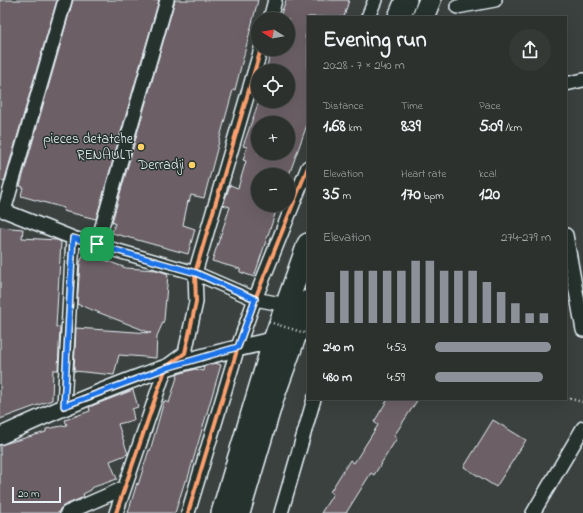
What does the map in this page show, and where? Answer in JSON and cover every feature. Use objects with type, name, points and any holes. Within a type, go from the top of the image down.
[{"type":"highway","points":[[399,16],[406,0]]},
{"type":"highway","points":[[423,16],[430,0]]},
{"type":"highway","points":[[222,513],[272,331],[286,305],[307,247]]},
{"type":"highway","points":[[240,513],[273,398],[307,304]]},
{"type":"street","points":[[65,0],[2,210],[73,238],[196,273],[255,299],[286,305]]},
{"type":"street","points":[[97,244],[167,0]]},
{"type":"street","points":[[272,12],[275,0]]},
{"type":"street","points":[[368,16],[375,0]]},
{"type":"street","points":[[457,8],[495,0]]},
{"type":"street","points":[[116,513],[166,368],[185,353],[196,302],[196,273],[259,56]]},
{"type":"street","points":[[567,84],[583,80]]},
{"type":"street","points":[[188,513],[238,347],[255,299],[307,169]]},
{"type":"street","points":[[64,406],[73,238]]},
{"type":"street","points":[[567,241],[583,330]]},
{"type":"street","points":[[0,436],[64,406],[166,368],[238,347],[272,331]]},
{"type":"street","points":[[281,513],[314,400]]},
{"type":"street","points":[[534,513],[583,428]]},
{"type":"street","points":[[67,513],[124,488]]},
{"type":"path","points":[[272,331],[307,334]]},
{"type":"path","points":[[567,398],[583,402]]},
{"type":"building","points":[[0,0],[57,0],[4,182],[0,180]]},
{"type":"building","points":[[73,0],[159,0],[96,219],[63,211],[64,208],[21,196],[23,187],[20,186]]},
{"type":"building","points":[[175,0],[258,0],[255,12],[251,12],[251,27],[235,90],[233,90],[204,198],[191,195],[189,202],[188,201],[183,225],[195,229],[188,254],[112,233],[115,223],[112,222]]},
{"type":"building","points":[[286,0],[349,0],[344,16],[307,16],[307,31],[305,38],[307,39],[307,125],[295,158],[295,116],[254,116],[257,108],[295,108],[295,64],[268,64],[269,56],[295,56],[295,12],[282,12]]},
{"type":"building","points":[[251,124],[251,160],[294,160],[292,168],[251,168],[251,212],[276,212],[254,277],[240,272],[240,269],[212,261],[230,207],[223,205],[230,185],[238,188],[246,161],[243,160],[247,147],[243,146]]},
{"type":"building","points":[[0,227],[23,229],[22,238],[57,240],[61,242],[56,327],[60,327],[58,370],[53,370],[52,400],[0,419]]},
{"type":"building","points":[[84,253],[126,268],[157,270],[168,274],[164,320],[157,336],[156,358],[119,355],[114,375],[74,371],[76,328],[151,333],[77,304],[80,263]]},
{"type":"building","points":[[215,363],[221,365],[187,481],[185,481],[175,513],[128,513],[137,483],[138,485],[149,450],[150,451],[164,401],[169,403],[178,374],[195,369],[203,371],[204,366]]},
{"type":"building","points":[[133,390],[138,407],[132,409],[134,420],[118,424],[128,454],[110,461],[117,479],[91,488],[91,490],[83,494],[84,497],[63,506],[59,513],[0,513],[0,445],[46,432],[46,429],[67,425],[65,420],[90,411],[89,407]]},
{"type":"building","points":[[387,400],[417,400],[394,436],[397,438],[374,475],[371,473],[346,513],[321,513],[333,494],[330,492],[350,460],[354,463],[378,425],[374,422]]},
{"type":"building","points":[[493,420],[526,440],[496,487],[464,467]]},
{"type":"cycle path","points":[[116,513],[166,367],[185,353],[196,302],[195,273],[259,56]]},
{"type":"cycle path","points":[[188,513],[238,347],[255,299],[307,169]]},
{"type":"place","name":"pieces detatche RENAULT","points":[[141,147]]},
{"type":"place","name":"Derradji","points":[[192,165]]},
{"type":"route","points":[[73,238],[97,244],[196,273],[255,299],[238,347],[166,368],[64,406],[73,238]]}]
